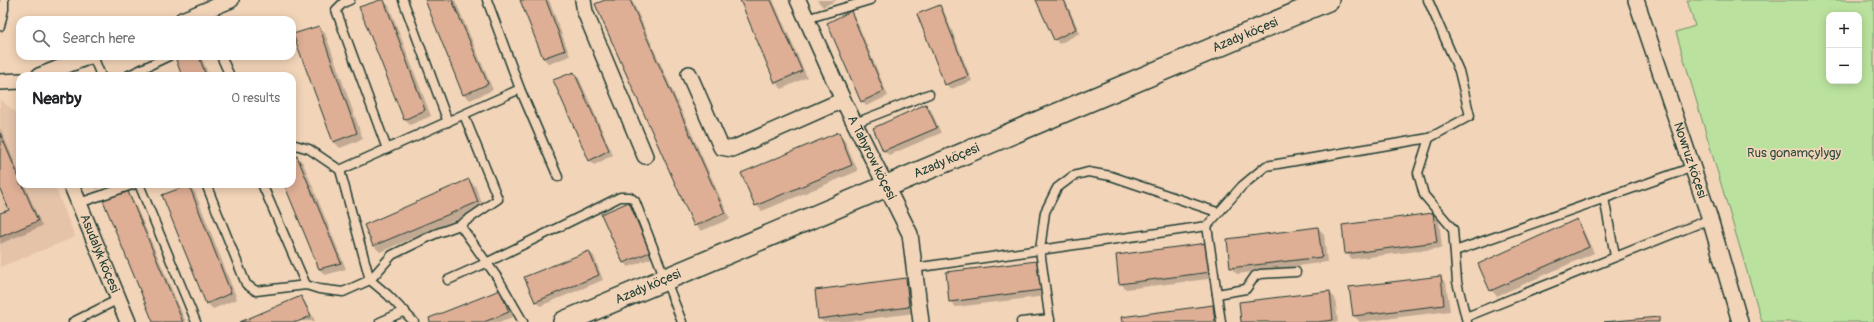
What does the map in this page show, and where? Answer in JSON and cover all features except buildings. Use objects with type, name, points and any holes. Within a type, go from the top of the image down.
[{"type":"main road","name":"Azady köçesi","points":[[564,322],[1328,0]]},
{"type":"street","points":[[203,16],[231,0]]},
{"type":"street","points":[[583,0],[585,12],[644,156]]},
{"type":"street","name":"A Tahyrow köçesi","points":[[798,0],[843,100],[910,234],[921,322]]},
{"type":"street","name":"Nowruz köçesi","points":[[1636,0],[1710,219],[1740,322]]},
{"type":"street","points":[[49,72],[80,60]]},
{"type":"street","points":[[689,74],[722,147],[732,149],[843,100]]},
{"type":"street","points":[[0,82],[16,81]]},
{"type":"street","name":"Asudalyk köçesi","points":[[73,188],[128,322]]},
{"type":"lane","points":[[0,26],[4,9],[4,0]]},
{"type":"lane","points":[[350,0],[343,3],[336,10],[388,149]]},
{"type":"lane","points":[[403,0],[448,122]]},
{"type":"lane","points":[[487,0],[520,89],[558,177]]},
{"type":"lane","points":[[806,19],[870,0]]},
{"type":"lane","points":[[1221,322],[1207,226],[1217,212],[1242,186],[1266,166],[1429,138],[1470,116],[1459,71],[1428,0]]},
{"type":"lane","points":[[95,60],[99,72]]},
{"type":"lane","points":[[135,72],[161,60]]},
{"type":"lane","points":[[223,60],[228,72]]},
{"type":"lane","points":[[340,170],[520,89]]},
{"type":"lane","points":[[855,123],[929,94]]},
{"type":"lane","points":[[208,188],[246,284],[256,291],[306,285],[319,289],[343,292],[370,280],[392,255],[435,234],[460,225],[498,199],[464,114]]},
{"type":"lane","points":[[1429,138],[1418,173],[1424,195],[1453,229],[1457,282],[1466,319],[1615,256],[1710,219]]},
{"type":"lane","points":[[296,145],[309,149],[340,170],[370,280],[405,311],[414,322]]},
{"type":"lane","points":[[1455,251],[1692,167]]},
{"type":"lane","points":[[1021,322],[1050,320],[1040,250],[1044,212],[1057,188],[1073,176],[1088,172],[1111,176],[1217,212]]},
{"type":"lane","points":[[79,202],[123,188]]},
{"type":"lane","points":[[141,188],[196,322]]},
{"type":"lane","points":[[264,188],[306,285]]},
{"type":"lane","points":[[448,280],[625,196],[630,197],[635,201],[682,322]]},
{"type":"lane","points":[[1604,198],[1615,256]]},
{"type":"lane","points":[[460,225],[498,280],[523,322]]},
{"type":"lane","points":[[914,268],[1207,226]]},
{"type":"lane","points":[[1217,294],[1246,289],[1255,276],[1260,274],[1296,272]]},
{"type":"lane","points":[[73,322],[119,299]]},
{"type":"lane","points":[[380,322],[405,311]]},
{"type":"shaded area","points":[[0,99],[16,113],[16,188],[56,188],[75,237],[0,267]]},
{"type":"green space","name":"Rus gonamçylygy","points":[[1687,0],[1874,0],[1874,322],[1762,322],[1676,32],[1695,26]]}]
